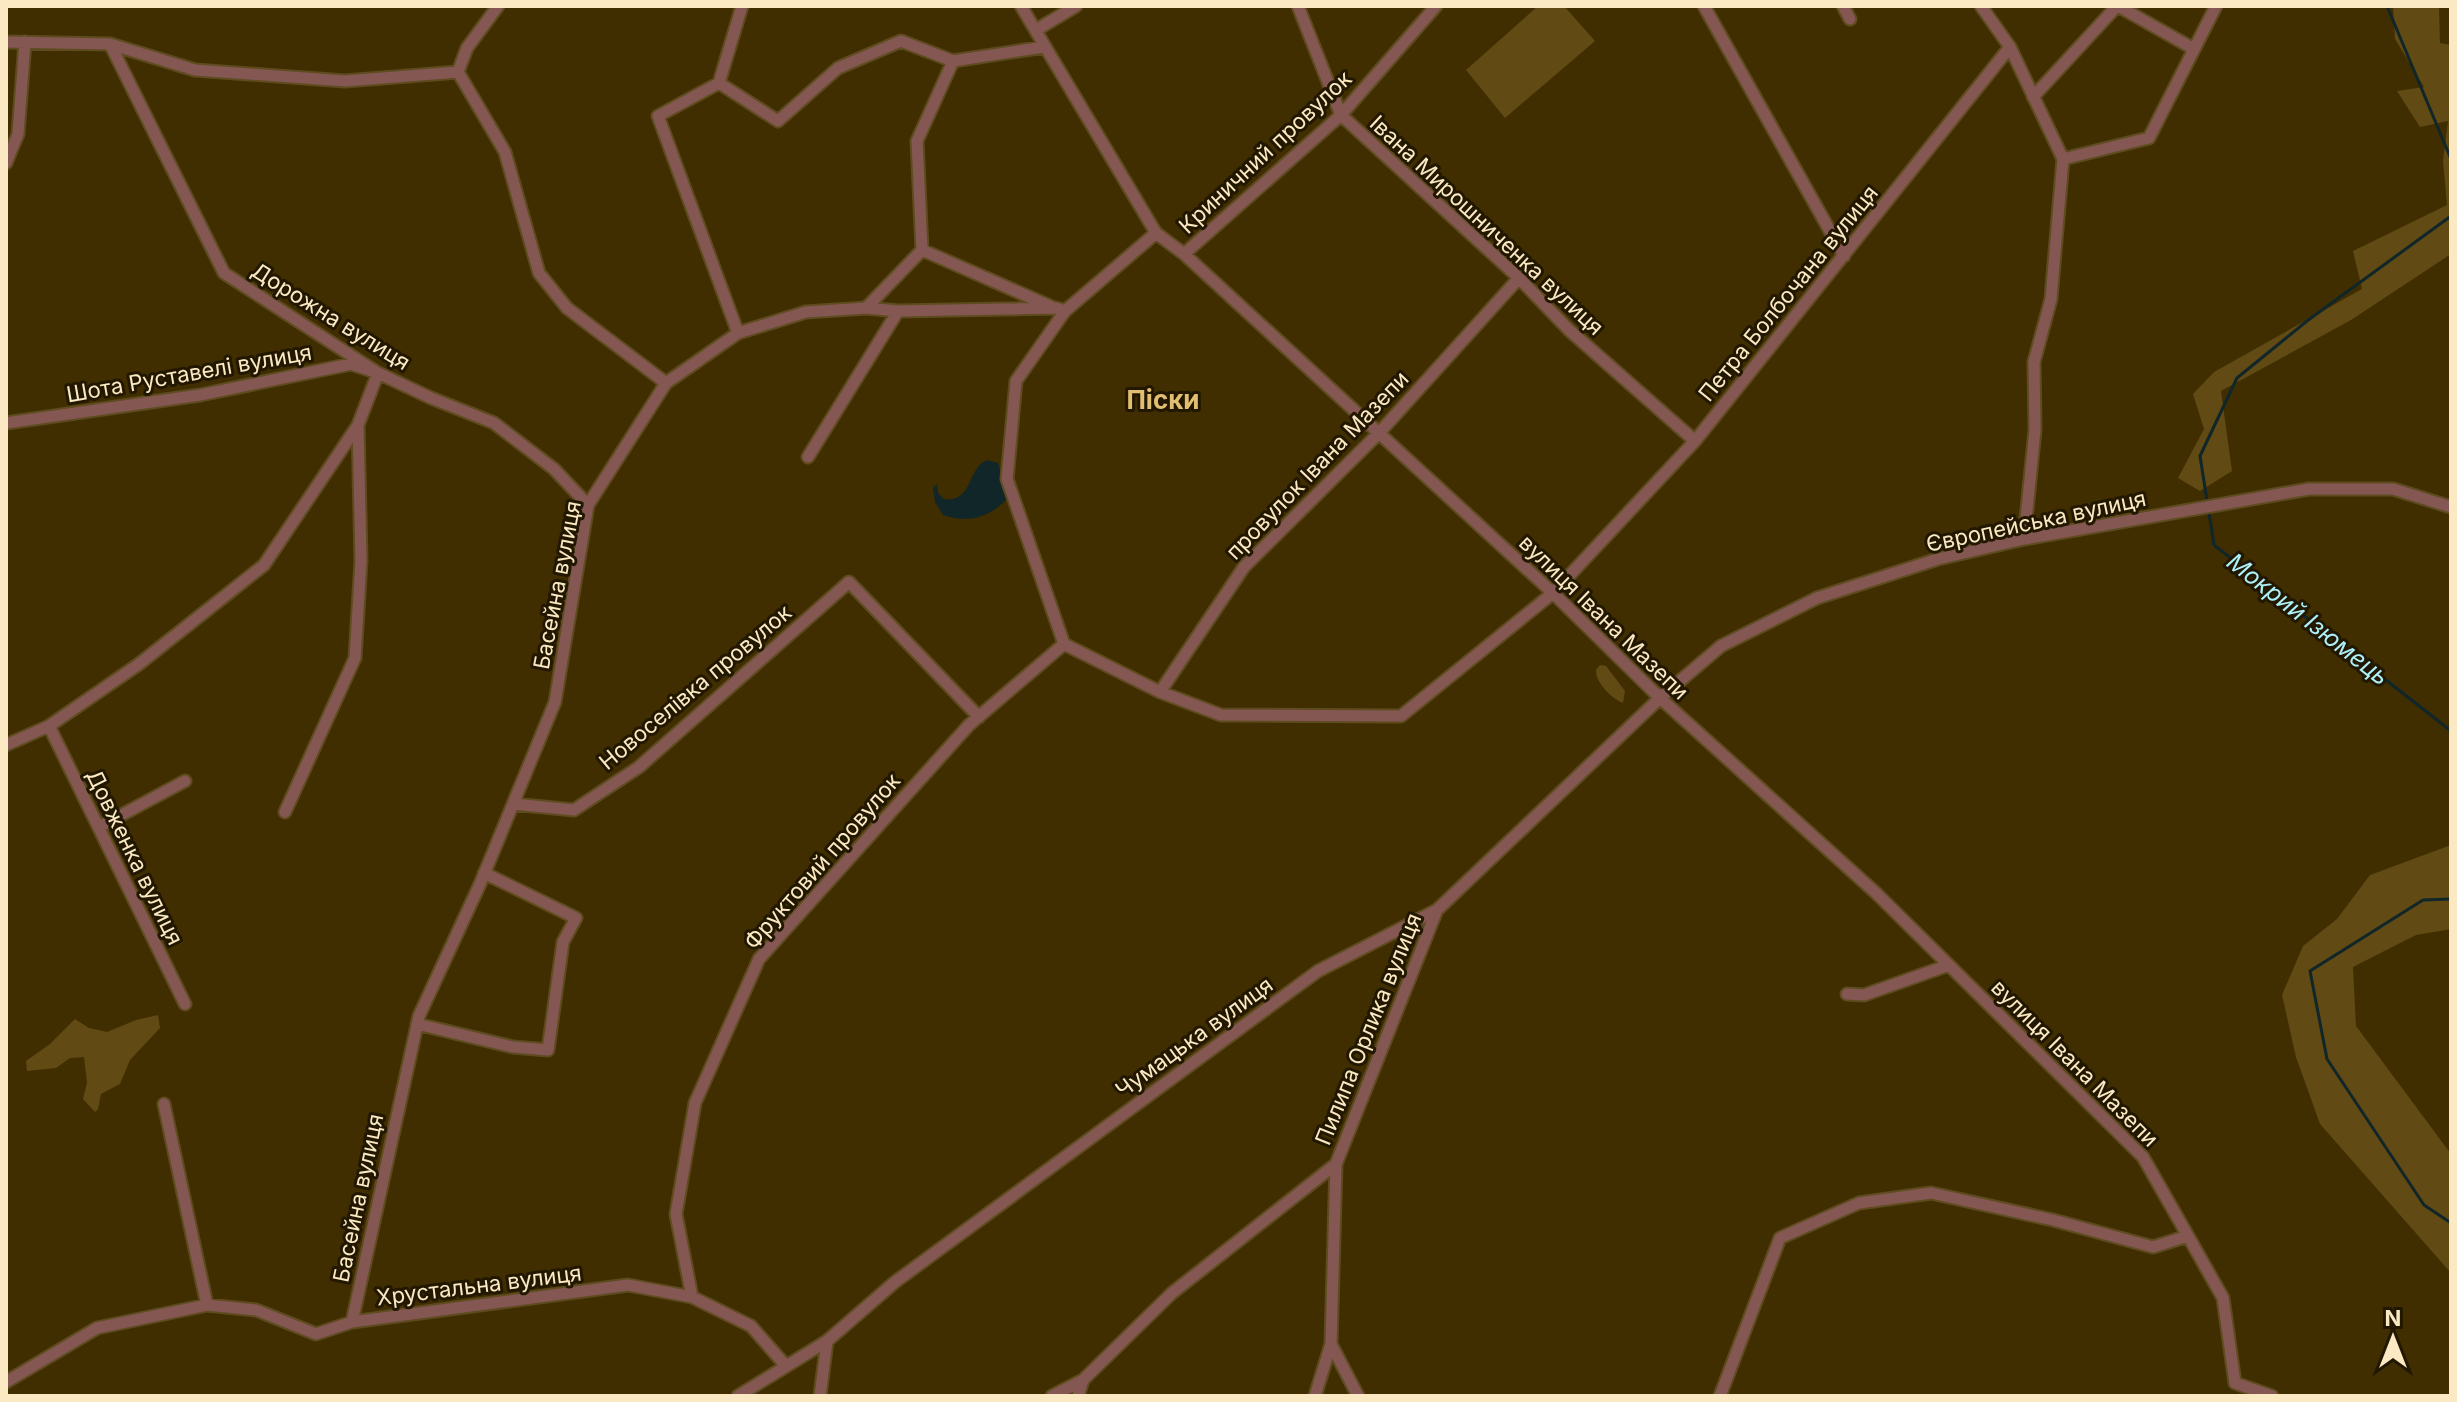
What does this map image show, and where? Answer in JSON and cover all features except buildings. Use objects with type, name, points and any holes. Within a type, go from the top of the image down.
[{"type":"street","points":[[458,72],[467,48],[498,6]]},
{"type":"street","points":[[738,333],[658,116],[719,83],[742,6]]},
{"type":"street","name":"вулиця Івана Мазепи","points":[[1021,6],[1156,233],[1184,254],[1553,593],[1660,698],[1876,893],[2143,1157],[2223,1298],[2235,1383],[2272,1396]]},
{"type":"street","points":[[1036,30],[1076,6]]},
{"type":"street","name":"Івана Мирошниченка вулиця","points":[[1298,6],[1341,115],[1519,278],[1569,330],[1695,441]]},
{"type":"street","name":"Криничний провулок","points":[[1184,254],[1341,115],[1436,6]]},
{"type":"street","points":[[1704,6],[1844,256]]},
{"type":"street","points":[[1843,6],[1850,19]]},
{"type":"street","points":[[1981,6],[2010,47],[2063,159],[2051,299],[2034,362],[2035,430],[2024,539]]},
{"type":"street","points":[[2033,97],[2118,6],[2194,49]]},
{"type":"street","points":[[2063,159],[2149,138],[2216,6]]},
{"type":"street","points":[[719,83],[778,121],[838,68],[901,41],[953,61],[1044,47]]},
{"type":"street","points":[[6,42],[110,44],[195,70],[345,81],[458,72]]},
{"type":"street","points":[[6,163],[18,134],[25,42]]},
{"type":"street","name":"Дорожна вулиця","points":[[110,44],[224,273],[378,373],[494,423],[554,469],[588,505]]},
{"type":"street","name":"Петра Болбочана вулиця","points":[[1064,644],[1160,692],[1221,715],[1401,716],[1553,593],[1695,441],[2010,47]]},
{"type":"street","points":[[866,308],[922,250],[917,141],[953,61]]},
{"type":"street","points":[[458,72],[505,152],[539,273],[567,308],[666,383]]},
{"type":"street","points":[[1064,644],[1007,479],[1016,381],[1060,309],[1156,233]]},
{"type":"street","points":[[922,250],[1060,309]]},
{"type":"street","name":"провулок Івана Мазепи","points":[[1160,692],[1244,567],[1379,433],[1519,278]]},
{"type":"street","name":"Басейна вулиця","points":[[352,1322],[417,1024],[555,702],[588,505],[666,383],[738,333],[806,312],[866,308],[898,311],[1060,309]]},
{"type":"street","points":[[808,457],[898,311]]},
{"type":"street","name":"Шота Руставелі вулиця","points":[[6,423],[200,395],[351,364],[378,373]]},
{"type":"street","points":[[6,745],[49,726],[139,664],[264,565],[358,425],[378,373]]},
{"type":"street","points":[[285,812],[355,658],[361,561],[358,425]]},
{"type":"street","name":"Європейська вулиця","points":[[1660,698],[1721,646],[1817,598],[1938,559],[2024,539],[2309,489],[2393,489],[2451,507]]},
{"type":"street","name":"Новоселівка провулок","points":[[513,804],[574,810],[600,793],[639,767],[849,582],[979,717]]},
{"type":"street","name":"Фруктовий провулок","points":[[692,1297],[676,1214],[695,1103],[759,959],[969,725],[1064,644]]},
{"type":"street","name":"Чумацька вулиця","points":[[738,1396],[827,1341],[895,1282],[1318,971],[1437,910],[1660,698]]},
{"type":"street","name":"Довженка вулиця","points":[[49,726],[185,1004]]},
{"type":"street","points":[[99,827],[185,781]]},
{"type":"street","points":[[417,1024],[513,1047],[548,1050],[563,942],[576,918],[484,873]]},
{"type":"street","name":"Пилипа Орлика вулиця","points":[[1358,1396],[1331,1344],[1336,1164],[1437,910]]},
{"type":"street","points":[[1847,994],[1864,995],[1949,965]]},
{"type":"street","points":[[164,1104],[207,1305]]},
{"type":"street","points":[[1052,1396],[1083,1380],[1172,1293],[1336,1164]]},
{"type":"street","points":[[1720,1396],[1780,1238],[1859,1203],[1931,1193],[2053,1220],[2153,1247],[2188,1236]]},
{"type":"street","name":"Хрустальна вулиця","points":[[6,1382],[97,1328],[207,1305],[256,1310],[316,1334],[352,1322],[628,1285],[692,1297],[751,1326],[786,1366]]},
{"type":"street","points":[[820,1396],[827,1341]]},
{"type":"street","points":[[1315,1396],[1331,1344]]},
{"type":"street","points":[[1078,1396],[1083,1380]]},
{"type":"shaded area","points":[[1538,6],[1564,6],[1595,41],[1505,118],[1466,70]]},
{"type":"shaded area","points":[[2393,6],[2439,6],[2440,43],[2451,45],[2451,254],[2351,320],[2221,391],[2232,471],[2200,491],[2178,478],[2204,429],[2193,394],[2214,372],[2362,289],[2353,251],[2447,205],[2443,161],[2448,121],[2420,127],[2397,91],[2424,87],[2395,39]]},
{"type":"shaded area","points":[[1600,665],[1606,666],[1625,691],[1623,703],[1601,685],[1596,675]]},
{"type":"shaded area","points":[[2451,845],[2451,929],[2416,935],[2353,967],[2356,1026],[2451,1154],[2451,1273],[2320,1124],[2296,1057],[2282,995],[2303,946],[2337,919],[2370,875]]},
{"type":"shaded area","points":[[158,1015],[160,1028],[130,1060],[120,1084],[101,1094],[95,1112],[83,1099],[87,1083],[84,1057],[70,1058],[56,1068],[27,1071],[26,1061],[50,1044],[75,1019],[89,1028],[107,1032]]},
{"type":"water","points":[[987,460],[998,463],[1009,497],[995,510],[979,517],[962,519],[943,515],[935,502],[933,488],[937,484],[938,493],[944,499],[960,496],[976,470]]},
{"type":"waterway","name":"Мокрий Ізюмець","points":[[2387,6],[2451,159]]},
{"type":"waterway","name":"Мокрий Ізюмець","points":[[2451,216],[2307,321],[2237,378],[2200,456],[2214,545],[2451,731]]},
{"type":"waterway","name":"Мокрий Ізюмець","points":[[2451,899],[2423,900],[2310,971],[2327,1059],[2424,1205],[2451,1223]]},
{"type":"district","name":"Піски","points":[[1163,399]]}]
